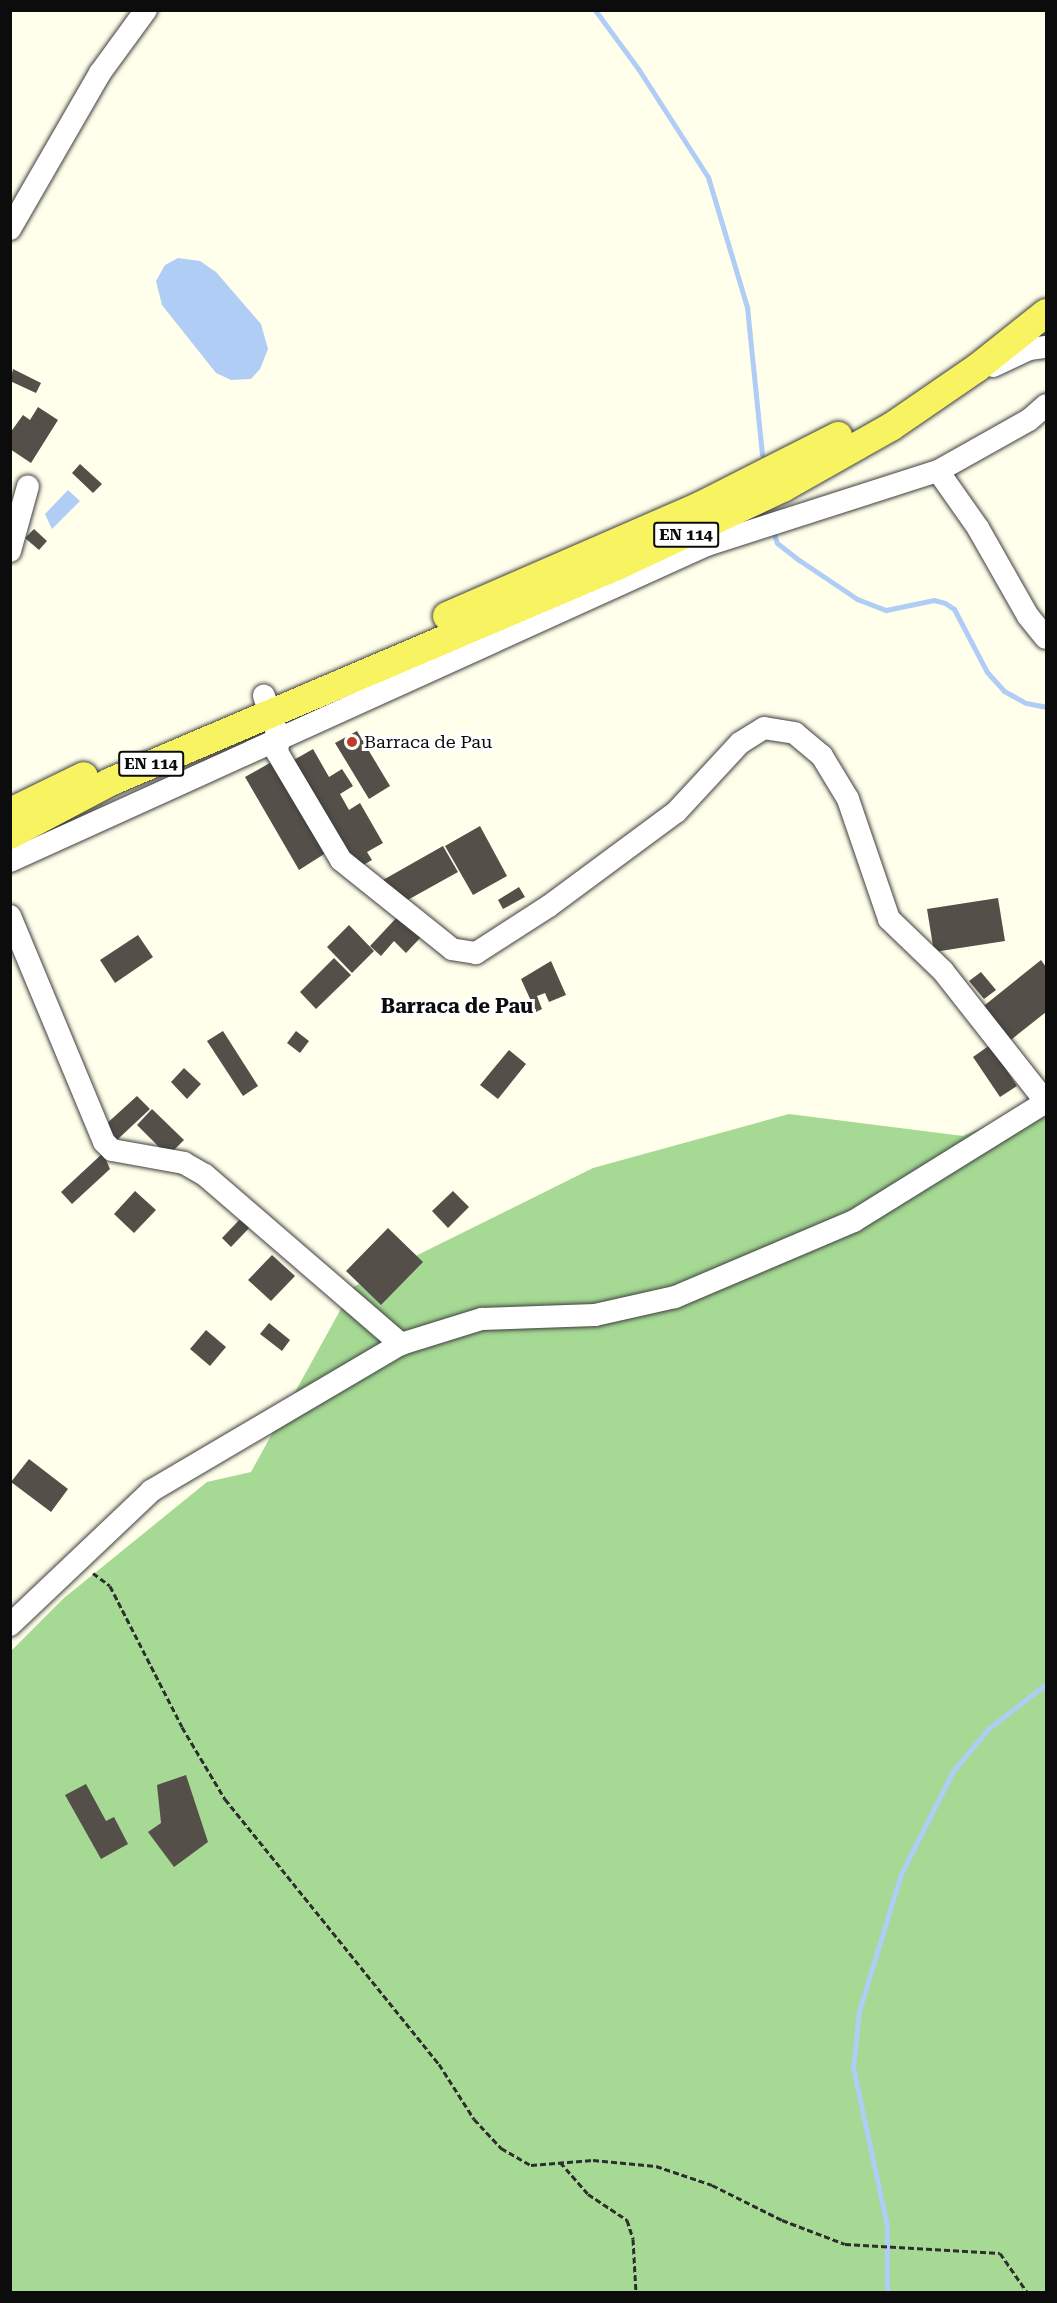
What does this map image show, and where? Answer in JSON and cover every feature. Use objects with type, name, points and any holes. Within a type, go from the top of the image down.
[{"type":"main road","name":"EN 114","points":[[10,834],[110,782],[272,715],[702,528],[783,488],[931,399],[1038,312],[1047,291]]},
{"type":"main road","name":"EN 114","points":[[10,812],[272,715],[855,428],[1038,312]]},
{"type":"street","points":[[10,229],[100,73],[146,10]]},
{"type":"street","points":[[931,399],[1009,357],[1047,347]]},
{"type":"street","points":[[10,861],[272,715],[707,545],[938,471],[1029,420],[1047,405]]},
{"type":"street","points":[[938,471],[978,528],[1028,616],[1047,638]]},
{"type":"street","points":[[10,551],[28,486]]},
{"type":"street","points":[[10,1625],[151,1491],[401,1344],[482,1319],[595,1316],[675,1297],[854,1221],[1047,1102],[943,971],[889,919],[848,799],[822,756],[795,733],[764,728],[740,742],[676,812],[549,906],[476,953],[452,949],[341,860],[277,753],[272,715]]},
{"type":"street","points":[[10,916],[104,1142],[112,1150],[184,1163],[205,1175],[401,1344]]},
{"type":"path","points":[[78,1561],[110,1586],[182,1727],[225,1799],[439,2064],[474,2119],[501,2148],[531,2165],[593,2160],[656,2166],[712,2185],[782,2220],[845,2244],[897,2249],[1000,2253],[1027,2292]]},
{"type":"path","points":[[560,2163],[588,2194],[627,2220],[633,2239],[636,2292]]},
{"type":"green space","points":[[1046,1101],[1046,2292],[11,2292],[11,1651],[64,1598],[207,1482],[251,1472],[353,1287],[593,1168],[789,1114],[963,1136]]},
{"type":"water","points":[[178,258],[200,261],[216,272],[261,324],[268,349],[260,369],[251,379],[231,380],[216,373],[162,305],[156,281],[165,265]]},
{"type":"water","points":[[68,490],[80,501],[52,529],[45,514]]},
{"type":"building","points":[[13,369],[41,383],[36,393],[10,381]]},
{"type":"building","points":[[38,407],[58,420],[31,463],[10,449],[10,433],[23,415],[30,420]]},
{"type":"building","points":[[80,464],[102,484],[93,493],[72,473]]},
{"type":"building","points":[[34,529],[47,541],[39,550],[25,538]]},
{"type":"building","points":[[357,731],[390,786],[369,799],[335,743]]},
{"type":"building","points":[[313,749],[329,777],[342,769],[353,786],[340,794],[349,810],[360,803],[383,843],[367,852],[372,860],[356,869],[292,761]]},
{"type":"building","points":[[275,760],[329,851],[299,870],[245,777]]},
{"type":"building","points":[[480,826],[507,876],[473,895],[445,846]]},
{"type":"building","points":[[443,846],[458,872],[404,902],[383,880]]},
{"type":"building","points":[[519,887],[525,897],[503,909],[498,900]]},
{"type":"building","points":[[998,898],[1005,941],[934,952],[927,909]]},
{"type":"building","points":[[399,915],[422,936],[406,953],[394,941],[381,956],[370,946]]},
{"type":"building","points":[[349,925],[374,951],[352,973],[327,947]]},
{"type":"building","points":[[138,935],[153,957],[115,983],[100,960]]},
{"type":"building","points":[[334,958],[351,975],[316,1009],[300,992]]},
{"type":"building","points":[[1041,960],[1046,967],[1046,1012],[1007,1043],[980,1009]]},
{"type":"building","points":[[551,961],[566,995],[549,1002],[545,993],[537,996],[542,1009],[536,1012],[521,979]]},
{"type":"building","points":[[981,972],[996,990],[984,999],[969,981]]},
{"type":"building","points":[[223,1031],[258,1086],[243,1096],[207,1041]]},
{"type":"building","points":[[296,1031],[309,1041],[300,1053],[287,1043]]},
{"type":"building","points":[[990,1045],[1017,1086],[1000,1097],[973,1057]]},
{"type":"building","points":[[509,1050],[526,1064],[498,1099],[480,1085]]},
{"type":"building","points":[[184,1068],[201,1084],[187,1099],[171,1082]]},
{"type":"building","points":[[137,1096],[150,1109],[117,1140],[104,1126]]},
{"type":"building","points":[[152,1109],[184,1140],[168,1156],[137,1125]]},
{"type":"building","points":[[103,1153],[110,1169],[72,1204],[61,1192]]},
{"type":"building","points":[[135,1191],[156,1210],[134,1233],[114,1214]]},
{"type":"building","points":[[453,1191],[469,1207],[448,1228],[432,1211]]},
{"type":"building","points":[[243,1216],[252,1225],[231,1247],[222,1238]]},
{"type":"building","points":[[388,1228],[423,1262],[381,1305],[346,1271]]},
{"type":"building","points":[[272,1255],[295,1276],[271,1301],[248,1280]]},
{"type":"building","points":[[269,1323],[290,1340],[282,1351],[260,1334]]},
{"type":"building","points":[[206,1330],[226,1347],[210,1366],[190,1349]]},
{"type":"building","points":[[29,1459],[68,1489],[51,1512],[11,1482]]},
{"type":"building","points":[[186,1775],[208,1842],[174,1867],[148,1832],[161,1823],[157,1785]]},
{"type":"building","points":[[86,1784],[106,1821],[114,1817],[128,1844],[101,1859],[65,1795]]},
{"type":"waterway","points":[[595,10],[639,70],[708,177],[747,307],[762,454]]},
{"type":"waterway","points":[[774,534],[777,543],[857,599],[886,610],[934,600],[945,603],[954,609],[987,672],[1004,691],[1026,703],[1046,707]]},
{"type":"waterway","points":[[887,2292],[887,2226],[853,2068],[859,2011],[901,1874],[953,1771],[988,1729],[1046,1684]]},
{"type":"place","name":"Barraca de Pau","points":[[352,742]]},
{"type":"district","name":"Barraca de Pau","points":[[457,1006]]}]
